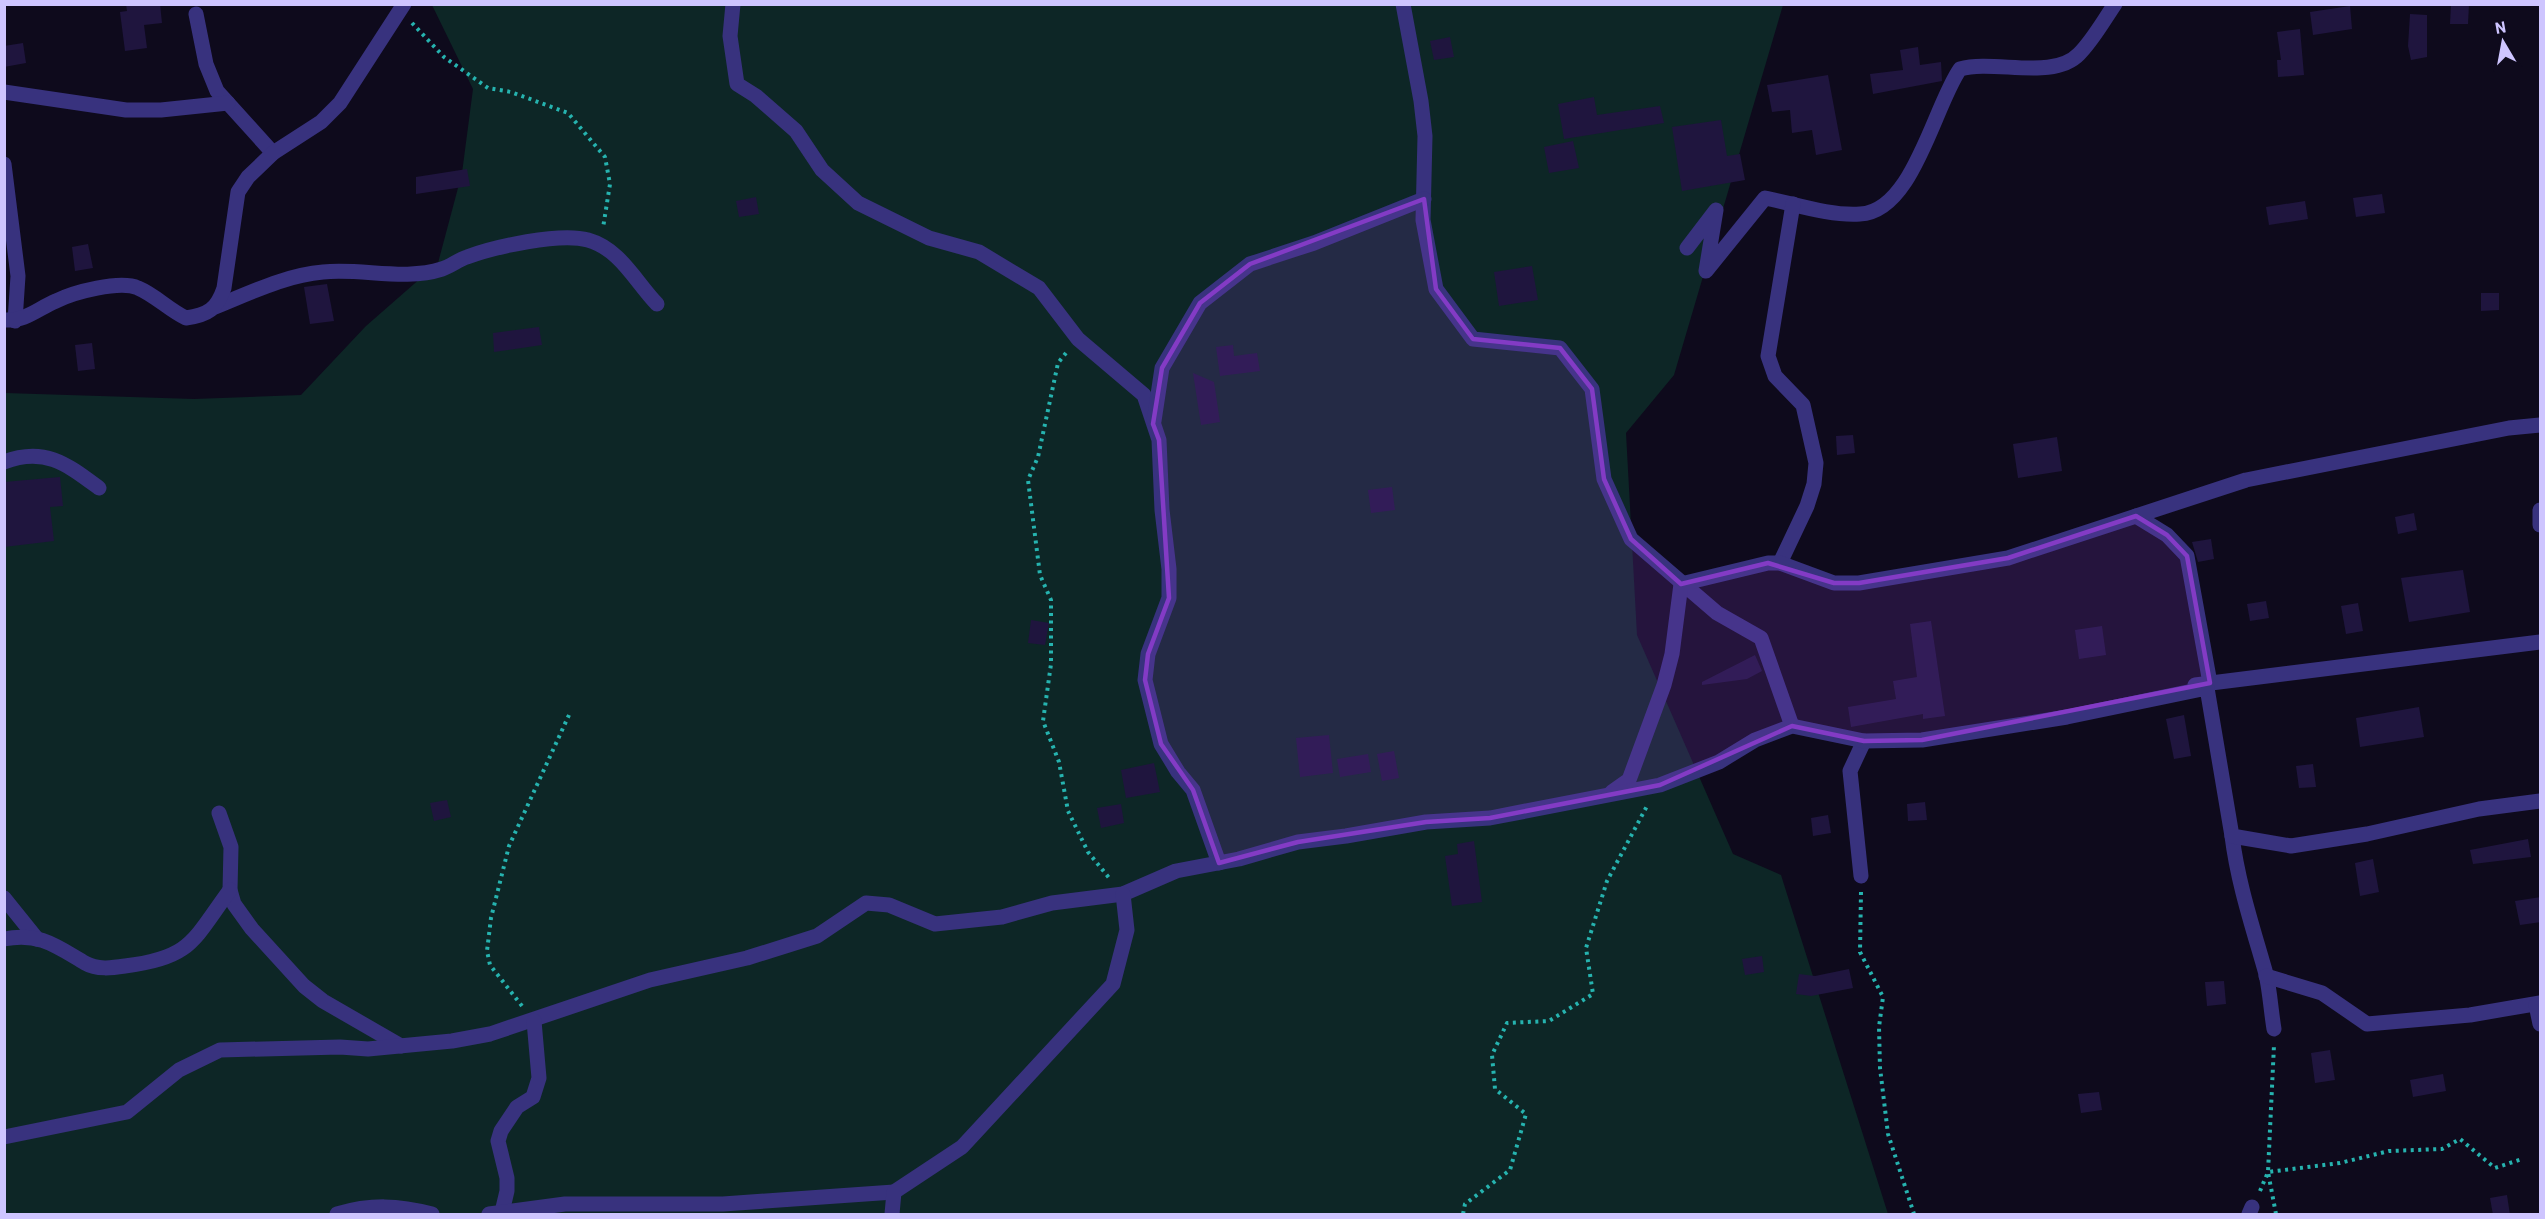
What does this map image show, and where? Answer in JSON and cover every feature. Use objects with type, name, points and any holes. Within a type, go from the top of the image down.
[{"type":"street","points":[[733,4],[730,36],[737,84],[756,96],[796,131],[822,171],[858,203],[929,238],[979,252],[1039,288],[1078,339],[1144,395],[1159,440],[1162,510],[1169,569],[1168,598],[1148,654],[1145,680],[1161,744],[1178,772],[1193,790],[1219,863]]},
{"type":"street","points":[[1403,4],[1425,136],[1423,220],[1436,289],[1473,339],[1560,348],[1592,389],[1604,480],[1631,539],[1716,614],[1761,638],[1792,726]]},
{"type":"street","points":[[1687,248],[1716,210],[1706,271],[1765,198],[1841,213],[1863,214],[1885,207],[1904,187],[1960,69],[1975,65],[2039,68],[2055,66],[2078,56],[2115,4]]},
{"type":"street","points":[[215,308],[224,288],[238,192],[248,177],[273,153],[321,122],[340,103],[402,8]]},
{"type":"street","points":[[196,14],[206,64],[217,91],[273,153]]},
{"type":"street","points":[[4,92],[126,110],[161,111],[228,103]]},
{"type":"street","points":[[4,164],[18,276],[10,320],[33,316],[56,300],[111,285],[137,287],[186,318],[208,313],[215,308],[279,283],[322,272],[399,273],[442,269],[465,258],[505,246],[564,238],[586,239],[605,246],[622,261],[657,304]]},
{"type":"street","points":[[1153,424],[1162,368],[1200,303],[1250,264],[1314,243],[1424,199]]},
{"type":"street","points":[[1780,563],[1814,484],[1816,464],[1803,405],[1775,376],[1768,356],[1792,204]]},
{"type":"street","points":[[1681,584],[1768,563],[1780,563],[1834,583],[1859,583],[2008,558],[2246,480],[2509,428],[2541,425]]},
{"type":"street","points":[[4,462],[35,456],[54,458],[99,488]]},
{"type":"street","points":[[2541,510],[2541,525]]},
{"type":"street","points":[[2136,516],[2168,536],[2187,556],[2210,683]]},
{"type":"street","points":[[1611,793],[1629,780],[1664,685],[1672,654],[1681,584]]},
{"type":"street","points":[[1922,740],[2210,683],[2265,679],[2541,642]]},
{"type":"street","points":[[4,1137],[128,1112],[179,1070],[220,1050],[340,1047],[368,1049],[481,1036],[534,1021],[650,980],[747,958],[817,936],[867,903],[889,905],[935,924],[1002,917],[1052,903],[1123,894],[1176,871],[1219,863],[1298,842],[1426,822],[1490,818],[1660,785],[1719,762],[1755,740],[1792,726],[1864,741],[1922,740],[2067,717],[2207,688],[2236,869],[2250,928],[2266,976],[2274,1029]]},
{"type":"street","points":[[1861,876],[1850,771],[1864,741]]},
{"type":"street","points":[[2232,836],[2291,846],[2367,834],[2479,809],[2541,801]]},
{"type":"street","points":[[219,813],[231,847],[230,890],[234,904],[252,929],[304,986],[331,1006],[401,1046]]},
{"type":"street","points":[[4,939],[22,936],[38,939],[61,947],[87,964],[104,968],[166,959],[182,952],[194,940],[230,890]]},
{"type":"street","points":[[495,1213],[561,1210],[638,1202],[723,1204],[894,1192],[962,1148],[1113,984],[1127,930],[1123,894]]},
{"type":"street","points":[[4,898],[38,939]]},
{"type":"street","points":[[2266,976],[2322,993],[2367,1024],[2470,1016],[2538,1004],[2541,1023]]},
{"type":"street","points":[[495,1213],[507,1191],[507,1179],[498,1141],[501,1131],[517,1107],[533,1097],[539,1078],[534,1021]]},
{"type":"street","points":[[892,1215],[894,1192]]},
{"type":"street","points":[[337,1215],[360,1207],[386,1205],[432,1215]]},
{"type":"path","points":[[402,8],[444,57],[469,76],[488,88],[511,92],[568,113],[605,157],[609,171],[609,200],[603,227],[605,246]]},
{"type":"path","points":[[1078,339],[1058,363],[1038,457],[1028,480],[1040,574],[1051,600],[1051,664],[1043,721],[1059,762],[1068,812],[1088,852],[1123,894]]},
{"type":"path","points":[[534,1021],[490,964],[487,951],[491,918],[509,846],[569,715]]},
{"type":"path","points":[[1463,1215],[1465,1204],[1510,1170],[1526,1114],[1495,1089],[1492,1055],[1507,1023],[1549,1021],[1593,994],[1586,948],[1607,881],[1660,785]]},
{"type":"path","points":[[1861,876],[1860,952],[1883,997],[1879,1027],[1888,1134],[1914,1215]]},
{"type":"path","points":[[2274,1029],[2275,1068],[2270,1111],[2268,1172],[2276,1215]]},
{"type":"path","points":[[2268,1172],[2340,1164],[2390,1151],[2442,1149],[2460,1139],[2495,1168],[2522,1159]]},
{"type":"path","points":[[2250,1211],[2268,1172]]},
{"type":"highlighted area","points":[[1424,199],[1436,289],[1473,339],[1560,348],[1592,389],[1604,479],[1631,539],[1681,584],[1768,563],[1834,583],[1859,583],[2008,558],[2136,516],[2167,535],[2187,556],[2210,683],[1922,740],[1864,741],[1792,726],[1660,785],[1490,818],[1426,822],[1298,842],[1219,863],[1193,790],[1161,744],[1145,680],[1148,654],[1169,598],[1159,440],[1153,424],[1162,368],[1200,303],[1250,264]]},
{"type":"green space","points":[[432,5],[1783,5],[1674,375],[1626,433],[1637,635],[1733,854],[1781,875],[1888,1214],[5,1214],[5,393],[194,399],[301,395],[366,326],[438,263],[462,173],[473,89]]},
{"type":"building","points":[[126,4],[160,4],[162,23],[144,25],[147,48],[125,51],[120,12],[127,11]]},
{"type":"building","points":[[2451,4],[2469,4],[2468,24],[2450,24]]},
{"type":"building","points":[[2350,6],[2352,29],[2313,35],[2310,12]]},
{"type":"building","points":[[2410,14],[2427,15],[2427,57],[2411,60],[2408,46]]},
{"type":"building","points":[[2300,29],[2304,75],[2278,77],[2277,60],[2281,60],[2277,32]]},
{"type":"building","points":[[1450,37],[1454,57],[1434,60],[1430,41]]},
{"type":"building","points":[[23,43],[26,63],[4,67],[4,46]]},
{"type":"building","points":[[1918,47],[1920,65],[1941,62],[1942,81],[1873,94],[1870,74],[1903,70],[1900,50]]},
{"type":"building","points":[[1828,75],[1842,150],[1816,155],[1812,130],[1792,133],[1790,110],[1772,112],[1767,85]]},
{"type":"building","points":[[1594,97],[1597,115],[1660,106],[1664,123],[1564,139],[1558,104]]},
{"type":"building","points":[[1721,120],[1727,156],[1740,154],[1745,180],[1682,191],[1672,127]]},
{"type":"building","points":[[1573,141],[1579,168],[1549,173],[1544,147]]},
{"type":"building","points":[[467,169],[470,186],[416,194],[416,177]]},
{"type":"building","points":[[2382,194],[2385,213],[2356,217],[2353,198]]},
{"type":"building","points":[[756,197],[759,214],[739,217],[736,201]]},
{"type":"building","points":[[2305,201],[2308,219],[2269,225],[2266,207]]},
{"type":"building","points":[[88,244],[93,268],[75,271],[72,247]]},
{"type":"building","points":[[1532,266],[1538,300],[1499,306],[1494,272]]},
{"type":"building","points":[[327,284],[334,321],[310,324],[304,287]]},
{"type":"building","points":[[2481,293],[2499,293],[2499,310],[2481,311]]},
{"type":"building","points":[[539,327],[542,345],[494,352],[493,333]]},
{"type":"building","points":[[92,343],[95,369],[78,371],[75,345]]},
{"type":"building","points":[[1233,345],[1234,356],[1257,353],[1260,371],[1220,376],[1216,347]]},
{"type":"building","points":[[1193,373],[1214,382],[1220,422],[1201,425]]},
{"type":"building","points":[[1853,435],[1855,453],[1837,455],[1836,436]]},
{"type":"building","points":[[2057,437],[2062,471],[2018,478],[2013,444]]},
{"type":"building","points":[[60,477],[63,506],[50,507],[54,541],[4,547],[4,482]]},
{"type":"building","points":[[1392,487],[1395,510],[1371,513],[1368,490]]},
{"type":"building","points":[[2414,513],[2417,530],[2398,534],[2395,517]]},
{"type":"building","points":[[2211,539],[2214,559],[2198,562],[2192,542]]},
{"type":"building","points":[[2463,570],[2470,612],[2409,622],[2401,578]]},
{"type":"building","points":[[2266,601],[2269,618],[2250,621],[2247,604]]},
{"type":"building","points":[[2358,603],[2363,631],[2346,634],[2341,606]]},
{"type":"building","points":[[1031,620],[1049,623],[1045,645],[1028,643]]},
{"type":"building","points":[[1931,621],[1945,716],[1923,719],[1923,714],[1851,727],[1848,707],[1896,699],[1893,681],[1917,677],[1910,624]]},
{"type":"building","points":[[2102,626],[2106,655],[2079,659],[2075,630]]},
{"type":"building","points":[[1755,655],[1762,671],[1747,679],[1702,685],[1702,682]]},
{"type":"building","points":[[2419,707],[2424,737],[2360,747],[2356,718]]},
{"type":"building","points":[[2184,715],[2191,756],[2174,759],[2166,719]]},
{"type":"building","points":[[1329,735],[1333,773],[1300,777],[1296,738]]},
{"type":"building","points":[[1394,751],[1399,778],[1382,781],[1377,754]]},
{"type":"building","points":[[1368,754],[1371,772],[1340,777],[1337,759]]},
{"type":"building","points":[[1154,763],[1160,792],[1126,798],[1121,770]]},
{"type":"building","points":[[2313,764],[2316,787],[2299,788],[2296,766]]},
{"type":"building","points":[[447,800],[451,817],[434,821],[430,803]]},
{"type":"building","points":[[1925,802],[1927,820],[1908,821],[1907,804]]},
{"type":"building","points":[[1121,804],[1124,823],[1101,828],[1097,808]]},
{"type":"building","points":[[1828,815],[1831,833],[1813,836],[1811,818]]},
{"type":"building","points":[[2528,839],[2531,857],[2473,864],[2470,850]]},
{"type":"building","points":[[1474,841],[1482,902],[1452,906],[1445,856],[1458,854],[1457,844]]},
{"type":"building","points":[[2373,859],[2379,892],[2360,896],[2355,863]]},
{"type":"building","points":[[2541,897],[2541,922],[2520,925],[2515,901]]},
{"type":"building","points":[[1762,956],[1764,972],[1745,975],[1742,959]]},
{"type":"building","points":[[1849,969],[1853,988],[1811,996],[1796,994],[1799,974],[1815,976]]},
{"type":"building","points":[[2224,981],[2226,1004],[2207,1006],[2205,982]]},
{"type":"building","points":[[2330,1050],[2335,1080],[2315,1083],[2311,1053]]},
{"type":"building","points":[[2443,1074],[2446,1091],[2413,1097],[2410,1080]]},
{"type":"building","points":[[2099,1092],[2102,1110],[2081,1113],[2078,1094]]},
{"type":"building","points":[[2507,1195],[2510,1215],[2493,1215],[2490,1198]]}]
